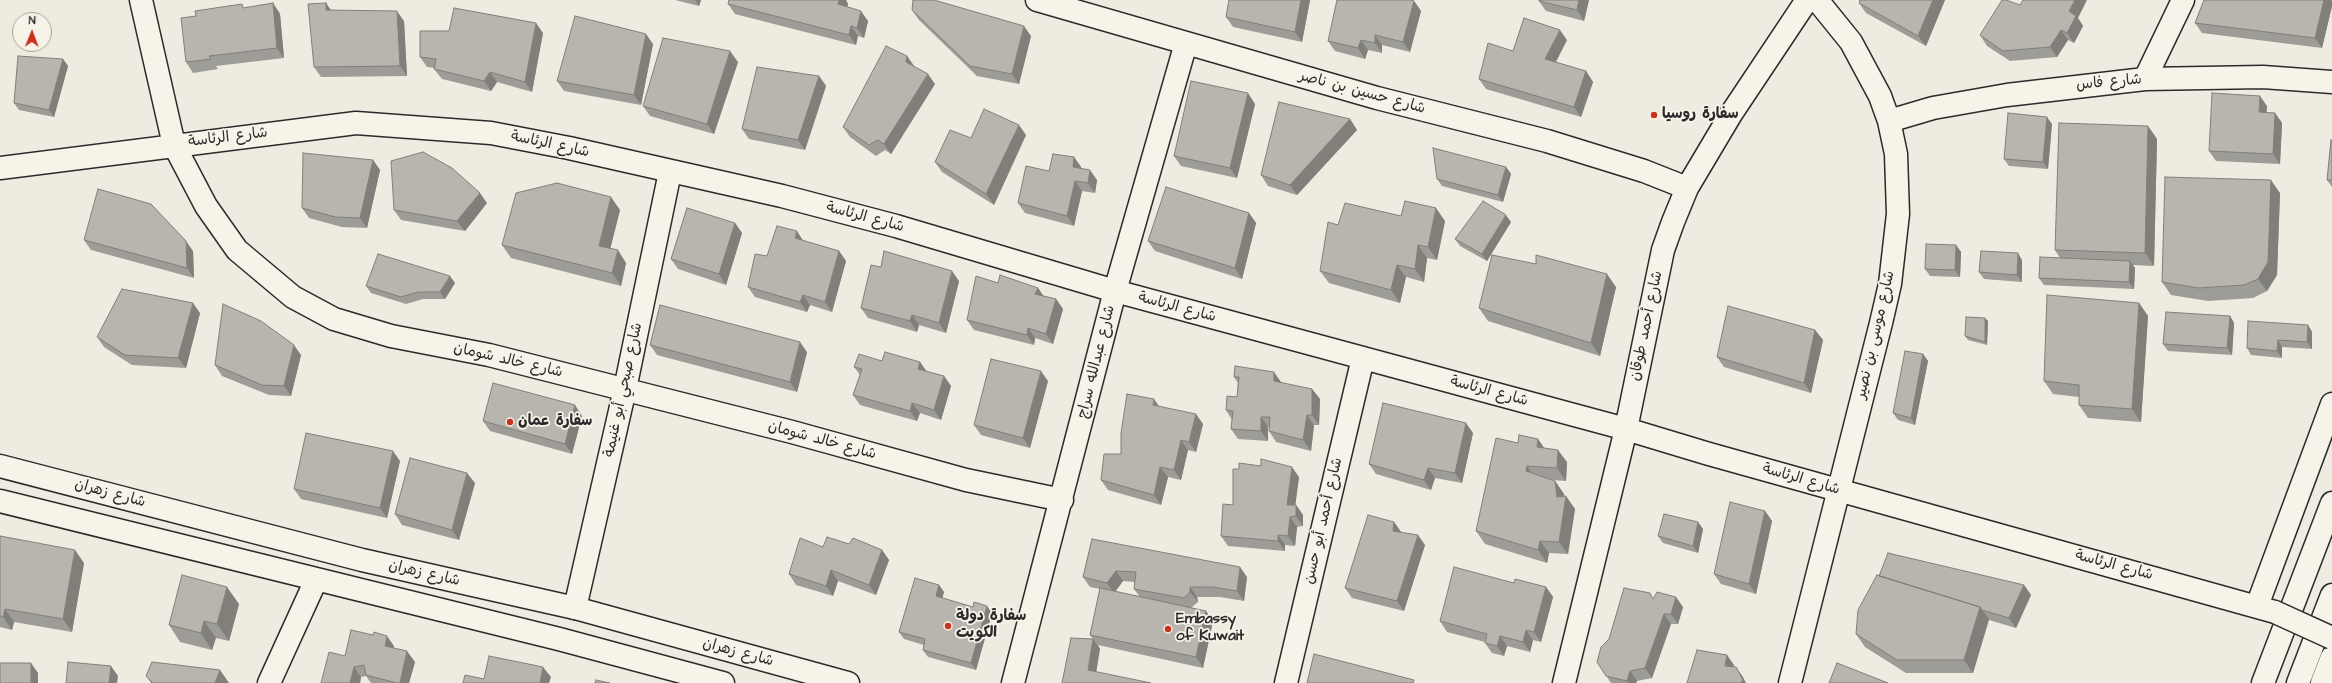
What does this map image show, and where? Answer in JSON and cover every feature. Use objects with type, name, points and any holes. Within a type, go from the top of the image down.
[{"type":"main road","name":"شارع خالد شومان","points":[[141,0],[174,145],[206,206],[237,250],[293,297],[334,319],[391,336],[489,355],[966,480],[1062,500]]},
{"type":"main road","name":"شارع حسين بن ناصر","points":[[1037,0],[1377,98],[1547,141],[1644,171],[1687,188]]},
{"type":"main road","name":"شارع أحمد طوقان","points":[[1564,683],[1626,429],[1663,250],[1687,188],[1731,114],[1807,0]]},
{"type":"main road","name":"شارع موسى بن نصير","points":[[1790,683],[1890,284],[1898,214],[1896,154],[1889,121],[1880,96],[1851,42],[1817,0]]},
{"type":"main road","points":[[2145,79],[2183,0]]},
{"type":"main road","name":"شارع عبدالله سراج","points":[[1014,683],[1062,500],[1114,291],[1186,43]]},
{"type":"main road","name":"شارع فاس","points":[[1889,121],[1932,108],[2006,95],[2145,79],[2264,77],[2332,82]]},
{"type":"main road","name":"شارع الرئاسة","points":[[0,168],[356,123],[491,133],[569,148],[670,172],[782,196],[896,226],[1114,291],[1626,429],[1838,490],[2266,609],[2332,638]]},
{"type":"main road","name":"شارع صبحي أبو غنيمة","points":[[576,608],[625,390],[670,172]]},
{"type":"main road","name":"شارع أحمد أبو حسن","points":[[1286,683],[1363,358]]},
{"type":"main road","points":[[2266,609],[2332,404]]},
{"type":"main road","name":"شارع زهران","points":[[0,466],[362,560],[576,608],[848,683]]},
{"type":"main road","name":"شارع زهران","points":[[0,500],[316,580],[559,639],[723,683]]},
{"type":"main road","points":[[2263,683],[2332,503]]},
{"type":"main road","points":[[269,683],[316,580]]},
{"type":"main road","points":[[2298,683],[2332,595]]},
{"type":"main road","points":[[2322,683],[2332,657]]},
{"type":"building","points":[[729,0],[839,0],[838,4],[861,11],[857,28],[851,26],[849,35],[728,4]]},
{"type":"building","points":[[913,0],[934,0],[1024,26],[1012,74],[970,66],[912,10]]},
{"type":"building","points":[[1229,0],[1301,0],[1295,32],[1226,17]]},
{"type":"building","points":[[1337,0],[1414,1],[1403,42],[1375,35],[1375,43],[1361,40],[1358,48],[1328,41]]},
{"type":"building","points":[[1539,0],[1579,0],[1577,10]]},
{"type":"building","points":[[1860,0],[1933,0],[1918,36],[1859,3]]},
{"type":"building","points":[[2002,0],[2020,5],[2023,0],[2075,0],[2069,11],[2076,16],[2067,33],[2061,30],[2050,47],[2003,51],[1980,35]]},
{"type":"building","points":[[2204,0],[2324,0],[2315,38],[2195,23]]},
{"type":"building","points":[[273,3],[277,48],[209,56],[211,59],[186,62],[181,18],[196,16],[195,11],[242,4],[243,8]]},
{"type":"building","points":[[326,3],[326,10],[397,11],[400,66],[314,67],[308,4]]},
{"type":"building","points":[[454,8],[536,23],[525,82],[490,72],[484,81],[434,69],[436,59],[420,57],[420,31],[449,31]]},
{"type":"building","points":[[575,16],[646,34],[634,95],[557,81]]},
{"type":"building","points":[[1524,18],[1560,30],[1545,59],[1586,71],[1574,107],[1479,79],[1488,43],[1513,51]]},
{"type":"building","points":[[663,38],[730,51],[707,124],[643,106]]},
{"type":"building","points":[[886,46],[907,56],[906,62],[928,74],[884,144],[878,140],[869,145],[843,127]]},
{"type":"building","points":[[18,56],[63,59],[49,110],[14,103]]},
{"type":"building","points":[[757,67],[819,76],[798,140],[742,129]]},
{"type":"building","points":[[1191,81],[1248,93],[1230,168],[1174,156]]},
{"type":"building","points":[[2212,93],[2260,96],[2259,112],[2275,113],[2273,154],[2209,151]]},
{"type":"building","points":[[1279,102],[1350,119],[1290,185],[1261,175]]},
{"type":"building","points":[[984,109],[1019,125],[986,194],[935,162],[950,130],[971,138]]},
{"type":"building","points":[[2008,113],[2047,117],[2043,162],[2004,159]]},
{"type":"building","points":[[2059,123],[2148,126],[2145,253],[2055,250]]},
{"type":"building","points":[[2331,140],[2332,180],[2327,180]]},
{"type":"building","points":[[1433,148],[1506,167],[1498,195],[1437,179]]},
{"type":"building","points":[[423,152],[452,168],[480,193],[457,221],[394,210],[391,161]]},
{"type":"building","points":[[303,153],[373,160],[360,218],[335,217],[302,208]]},
{"type":"building","points":[[1053,154],[1074,157],[1073,167],[1090,170],[1088,183],[1075,181],[1067,216],[1018,203],[1026,166],[1049,171]]},
{"type":"building","points":[[2165,177],[2271,180],[2268,262],[2258,279],[2244,285],[2199,288],[2162,282]]},
{"type":"building","points":[[557,183],[611,197],[599,246],[618,250],[612,273],[502,245],[516,193]]},
{"type":"building","points":[[1166,187],[1249,213],[1235,268],[1148,241]]},
{"type":"building","points":[[98,189],[151,204],[186,241],[187,268],[84,240]]},
{"type":"building","points":[[1405,201],[1436,208],[1428,247],[1418,245],[1415,269],[1397,265],[1391,290],[1320,271],[1328,222],[1338,225],[1345,203],[1401,216]]},
{"type":"building","points":[[1483,201],[1506,215],[1482,254],[1455,239]]},
{"type":"building","points":[[687,208],[735,223],[719,274],[671,259]]},
{"type":"building","points":[[777,226],[797,231],[795,238],[839,251],[825,302],[803,295],[800,302],[748,287],[755,254],[767,256]]},
{"type":"building","points":[[1926,244],[1956,245],[1955,270],[1925,269]]},
{"type":"building","points":[[884,251],[952,271],[939,323],[912,315],[910,321],[861,308],[871,265],[881,267]]},
{"type":"building","points":[[1981,251],[2018,253],[2017,275],[1979,272]]},
{"type":"building","points":[[378,254],[450,276],[440,292],[418,292],[401,297],[366,286]]},
{"type":"building","points":[[1492,255],[1536,264],[1536,255],[1607,274],[1591,343],[1479,308]]},
{"type":"building","points":[[2040,257],[2130,261],[2129,282],[2039,278]]},
{"type":"building","points":[[1000,275],[1038,288],[1035,294],[1056,299],[1046,334],[1028,328],[1027,335],[967,320],[976,276],[998,283]]},
{"type":"building","points":[[122,289],[193,303],[178,358],[125,355],[97,337]]},
{"type":"building","points":[[2047,295],[2139,303],[2132,409],[2079,405],[2079,385],[2044,381]]},
{"type":"building","points":[[223,304],[261,321],[294,345],[284,386],[262,385],[215,365]]},
{"type":"building","points":[[660,305],[800,342],[790,382],[650,345]]},
{"type":"building","points":[[1728,306],[1815,330],[1804,383],[1717,357]]},
{"type":"building","points":[[2166,312],[2230,316],[2227,348],[2163,344]]},
{"type":"building","points":[[1966,317],[1985,318],[1985,342],[1965,336]]},
{"type":"building","points":[[2248,321],[2308,325],[2307,342],[2278,340],[2277,351],[2247,348]]},
{"type":"building","points":[[1905,351],[1923,354],[1911,418],[1893,413]]},
{"type":"building","points":[[885,352],[920,362],[918,369],[944,376],[934,410],[912,403],[910,411],[853,395],[862,369],[854,367],[859,354],[882,361]]},
{"type":"building","points":[[991,359],[1041,371],[1023,438],[974,425]]},
{"type":"building","points":[[1235,366],[1274,372],[1274,381],[1312,389],[1312,415],[1307,415],[1303,440],[1269,431],[1270,417],[1261,417],[1261,431],[1231,429],[1233,411],[1226,410],[1227,396],[1237,397],[1239,377],[1234,377]]},
{"type":"building","points":[[493,383],[575,405],[565,444],[483,421]]},
{"type":"building","points":[[1127,394],[1154,399],[1153,405],[1196,414],[1189,442],[1181,440],[1174,470],[1160,467],[1154,495],[1101,480],[1104,454],[1121,454],[1121,433]]},
{"type":"building","points":[[1383,403],[1466,423],[1455,473],[1428,468],[1424,480],[1369,464]]},
{"type":"building","points":[[306,433],[393,451],[380,508],[294,489]]},
{"type":"building","points":[[1519,435],[1538,439],[1537,447],[1558,450],[1557,468],[1527,466],[1526,471],[1555,481],[1557,497],[1566,496],[1559,542],[1540,541],[1538,550],[1476,531],[1496,438],[1518,443]]},
{"type":"building","points":[[410,458],[467,473],[452,530],[395,514]]},
{"type":"building","points":[[1261,459],[1292,467],[1287,505],[1296,505],[1296,516],[1290,517],[1288,536],[1278,535],[1278,541],[1221,536],[1223,504],[1233,505],[1233,469],[1239,469],[1239,463],[1261,466]]},
{"type":"building","points":[[1730,502],[1765,511],[1749,584],[1714,574]]},
{"type":"building","points":[[1664,514],[1698,522],[1693,546],[1658,536]]},
{"type":"building","points":[[1368,515],[1394,522],[1393,531],[1418,535],[1397,601],[1345,588]]},
{"type":"building","points":[[0,536],[75,550],[63,619],[5,609],[3,617],[0,616]]},
{"type":"building","points":[[827,537],[849,544],[853,538],[882,550],[869,585],[831,570],[826,586],[789,574],[800,538],[823,547]]},
{"type":"building","points":[[1092,539],[1240,567],[1237,591],[1213,587],[1190,587],[1190,592],[1184,598],[1134,589],[1136,572],[1116,571],[1107,583],[1083,577]]},
{"type":"building","points":[[1888,553],[2024,585],[2009,618],[1982,610],[1980,607],[1879,576]]},
{"type":"building","points":[[1454,567],[1514,583],[1515,579],[1546,587],[1534,632],[1526,630],[1523,642],[1500,636],[1497,646],[1485,643],[1487,634],[1440,621]]},
{"type":"building","points":[[182,575],[227,587],[217,624],[204,621],[201,633],[169,625]]},
{"type":"building","points":[[1877,575],[1980,607],[1964,660],[1897,660],[1856,634],[1858,610]]},
{"type":"building","name":"سفارة دولة الكويت","points":[[915,578],[939,585],[936,596],[973,607],[974,602],[987,606],[971,663],[923,650],[925,639],[899,632]]},
{"type":"building","points":[[1100,588],[1206,611],[1196,657],[1090,635]]},
{"type":"building","points":[[1624,588],[1650,593],[1653,599],[1657,592],[1676,597],[1671,614],[1664,614],[1645,668],[1630,671],[1627,681],[1606,676],[1597,662],[1601,647],[1609,639]]},
{"type":"building","points":[[351,630],[373,635],[374,632],[387,636],[385,646],[407,651],[400,683],[366,675],[364,665],[354,667],[350,683],[321,683],[329,652],[345,656]]},
{"type":"building","points":[[1071,638],[1093,639],[1088,670],[1151,683],[1062,683]]},
{"type":"building","points":[[1697,650],[1727,655],[1725,666],[1736,667],[1743,680],[1741,683],[1687,683]]},
{"type":"building","points":[[1314,654],[1414,680],[1413,683],[1307,683]]},
{"type":"building","points":[[489,656],[543,667],[540,683],[463,683],[465,675],[484,679]]},
{"type":"building","points":[[68,662],[111,666],[109,683],[66,683]]},
{"type":"building","points":[[152,662],[220,670],[215,683],[152,683],[146,676]]},
{"type":"building","points":[[0,663],[31,663],[31,683],[0,683]]},
{"type":"building","points":[[1837,663],[1888,683],[1829,683]]},
{"type":"building","points":[[596,680],[610,683],[595,683]]},
{"type":"place","name":"سفارة روسيا","points":[[1654,115]]},
{"type":"place","name":"سفارة عمان","points":[[510,422]]},
{"type":"place","name":"سفارة دولة الكويت","points":[[948,626]]},
{"type":"place","name":"Embassy of Kuwait","points":[[1168,629]]}]
